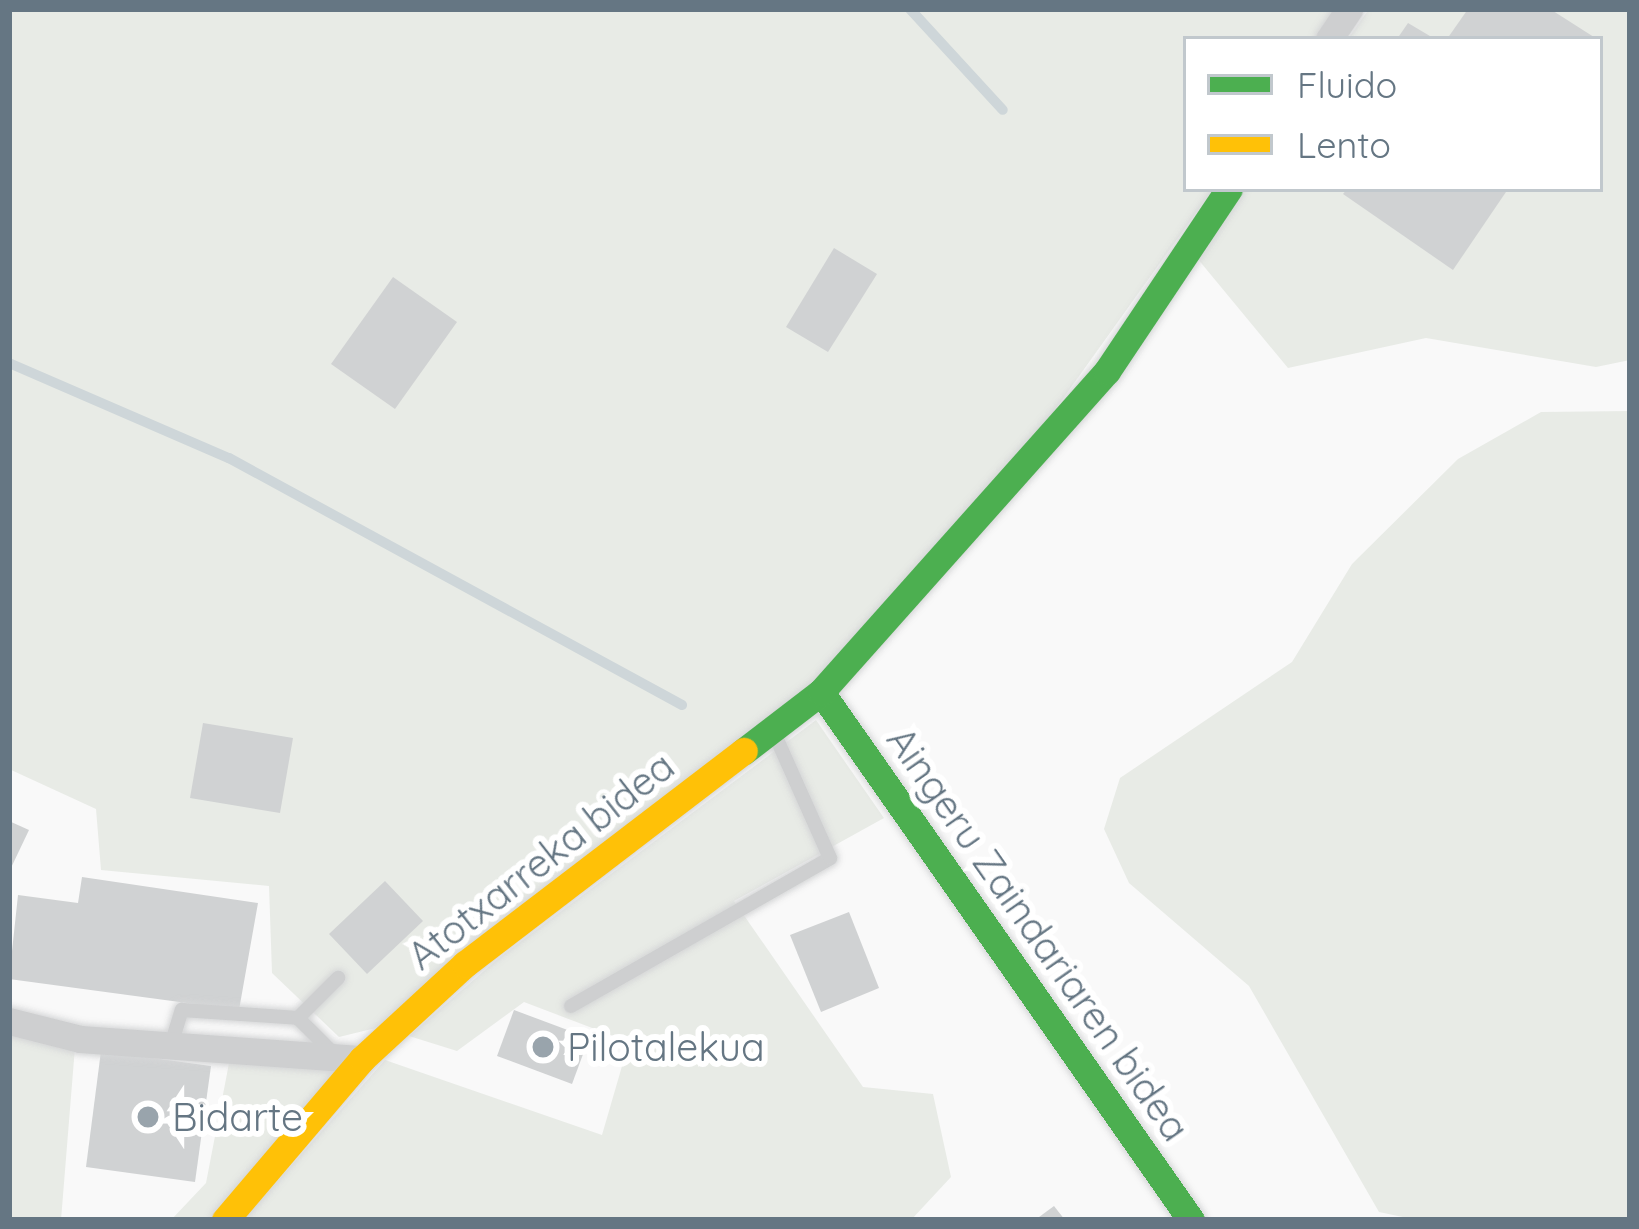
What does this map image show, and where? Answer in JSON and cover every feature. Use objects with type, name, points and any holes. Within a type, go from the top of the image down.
[{"type":"street","points":[[1331,36],[1349,9]]},
{"type":"street","points":[[773,730],[821,692],[1107,371],[1226,192]]},
{"type":"street","name":"Aingeru Zaindariaren bidea","points":[[821,692],[1191,1220]]},
{"type":"street","name":"Atotxarreka bidea","points":[[225,1220],[350,1058],[465,964],[773,730]]},
{"type":"street","points":[[9,1021],[80,1039],[350,1058]]},
{"type":"lane","points":[[571,1006],[830,858],[773,730]]},
{"type":"lane","points":[[298,1018],[338,978]]},
{"type":"lane","points":[[171,1046],[182,1010],[298,1018],[350,1058]]},
{"type":"shaded area","points":[[9,9],[1334,9],[1317,36],[1183,36],[1183,192],[1211,192],[1044,425],[809,686],[384,1026],[339,1037],[272,973],[269,886],[101,870],[96,809],[9,769]]},
{"type":"shaded area","points":[[1369,9],[1630,9],[1630,360],[1596,367],[1426,338],[1288,368],[1197,258],[1243,192],[1603,192],[1603,36],[1350,36]]},
{"type":"shaded area","points":[[1630,411],[1630,1220],[1417,1220],[1379,1212],[1249,986],[1129,883],[1104,829],[1120,778],[1292,662],[1352,564],[1458,459],[1541,412]]},
{"type":"shaded area","points":[[816,720],[884,818],[734,901],[863,1087],[933,1094],[951,1177],[911,1220],[243,1220],[385,1060],[602,1135],[629,1042],[524,1002],[457,1051],[409,1036],[499,958]]},
{"type":"shaded area","points":[[9,1033],[75,1047],[61,1220],[9,1220]]},
{"type":"shaded area","points":[[230,1058],[340,1069],[210,1220],[171,1220],[206,1183]]},
{"type":"building","points":[[1468,9],[1550,9],[1592,36],[1449,36]]},
{"type":"building","points":[[1408,23],[1430,36],[1399,36]]},
{"type":"building","points":[[1345,192],[1506,192],[1453,270]]},
{"type":"building","points":[[834,248],[877,274],[828,352],[786,327]]},
{"type":"building","points":[[393,277],[457,322],[395,409],[331,364]]},
{"type":"building","points":[[203,723],[293,738],[280,813],[190,798]]},
{"type":"building","points":[[9,821],[29,830],[9,872]]},
{"type":"building","points":[[82,877],[258,903],[239,1010],[9,979],[18,895],[78,903]]},
{"type":"building","points":[[385,881],[423,921],[367,974],[329,934]]},
{"type":"building","points":[[849,912],[879,988],[821,1012],[790,935]]},
{"type":"building","name":"Pilotalekua","points":[[514,1010],[589,1038],[572,1084],[497,1056]]},
{"type":"building","name":"Bidarte","points":[[101,1051],[211,1066],[195,1182],[86,1167]]},
{"type":"building","points":[[1054,1206],[1065,1220],[1035,1220]]},
{"type":"waterway","points":[[910,9],[1003,110]]},
{"type":"waterway","points":[[9,363],[229,458],[682,705]]},
{"type":"traffic: fast","points":[[744,751],[821,692],[1107,371],[1227,192]]},
{"type":"traffic: fast","points":[[821,692],[1191,1220]]},
{"type":"traffic: slow","points":[[225,1220],[362,1059],[465,964],[744,751]]},
{"type":"place","name":"Pilotalekua","points":[[543,1047]]},
{"type":"place","name":"Bidarte","points":[[148,1117]]}]
